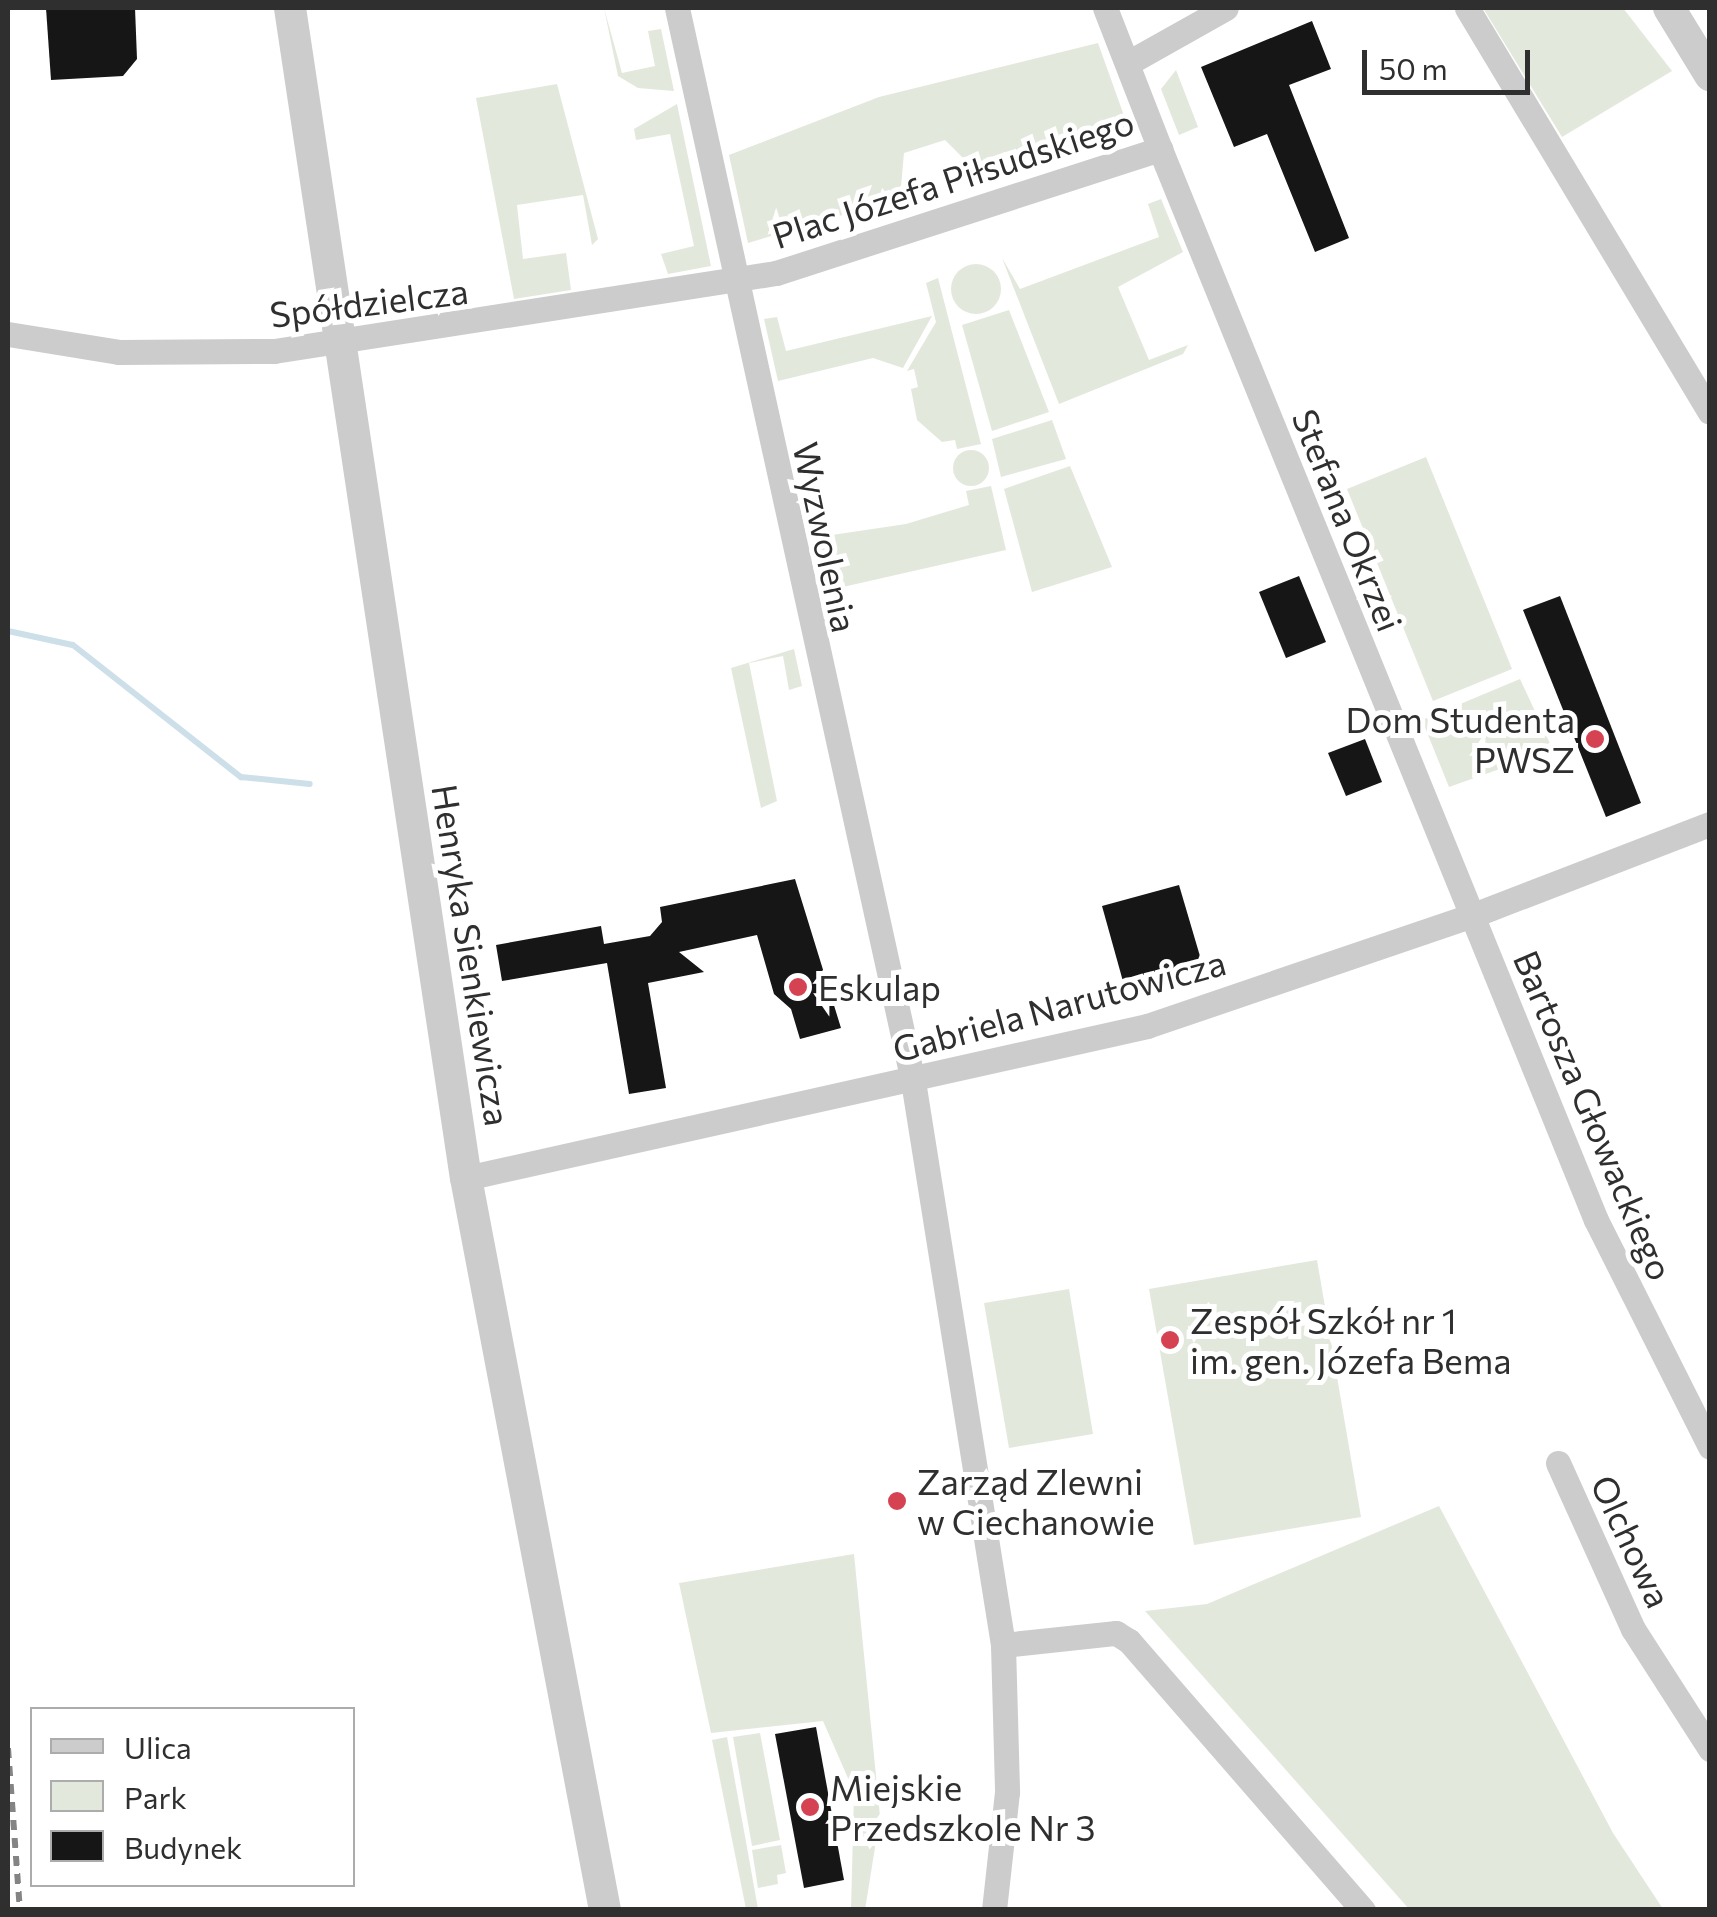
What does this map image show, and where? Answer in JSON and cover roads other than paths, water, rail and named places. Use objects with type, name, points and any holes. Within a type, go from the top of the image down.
[{"type":"street","name":"Henryka Sienkiewicza","points":[[290,8],[336,343],[466,1178],[605,1910]]},
{"type":"street","name":"Wyzwolenia","points":[[677,8],[913,1081],[1003,1645],[1007,1792],[994,1910]]},
{"type":"street","points":[[1105,8],[1128,62],[1226,8]]},
{"type":"street","points":[[1467,8],[1710,412]]},
{"type":"street","points":[[1669,8],[1710,75]]},
{"type":"street","name":"Plac Józefa Piłsudskiego","points":[[738,283],[1160,149],[1128,62]]},
{"type":"street","name":"Stefana Okrzei","points":[[1160,149],[1471,916]]},
{"type":"street","name":"Spółdzielcza","points":[[8,334],[159,353],[336,343],[738,283]]},
{"type":"street","name":"Gabriela Narutowicza","points":[[466,1178],[1148,1026],[1471,916],[1710,824]]},
{"type":"street","name":"Bartosza Głowackiego","points":[[1471,916],[1601,1232],[1710,1447]]},
{"type":"street","name":"Olchowa","points":[[1558,1463],[1633,1628],[1710,1749]]},
{"type":"street","points":[[1003,1645],[1116,1633],[1129,1641],[1363,1910]]},
{"type":"waterway","points":[[8,631],[73,645],[241,777],[310,784]]},
{"type":"railway","points":[[8,1748],[20,1910]]},
{"type":"place","name":"Dom Studenta PWSZ","points":[[1595,739]]},
{"type":"place","name":"Eskulap","points":[[798,987]]},
{"type":"place","name":"Zespół Szkół nr 1 im. gen. Józefa Bema","points":[[1170,1340]]},
{"type":"place","name":"Zarząd Zlewni w Ciechanowie","points":[[897,1501]]},
{"type":"place","name":"Miejskie Przedszkole Nr 3","points":[[810,1807]]}]
